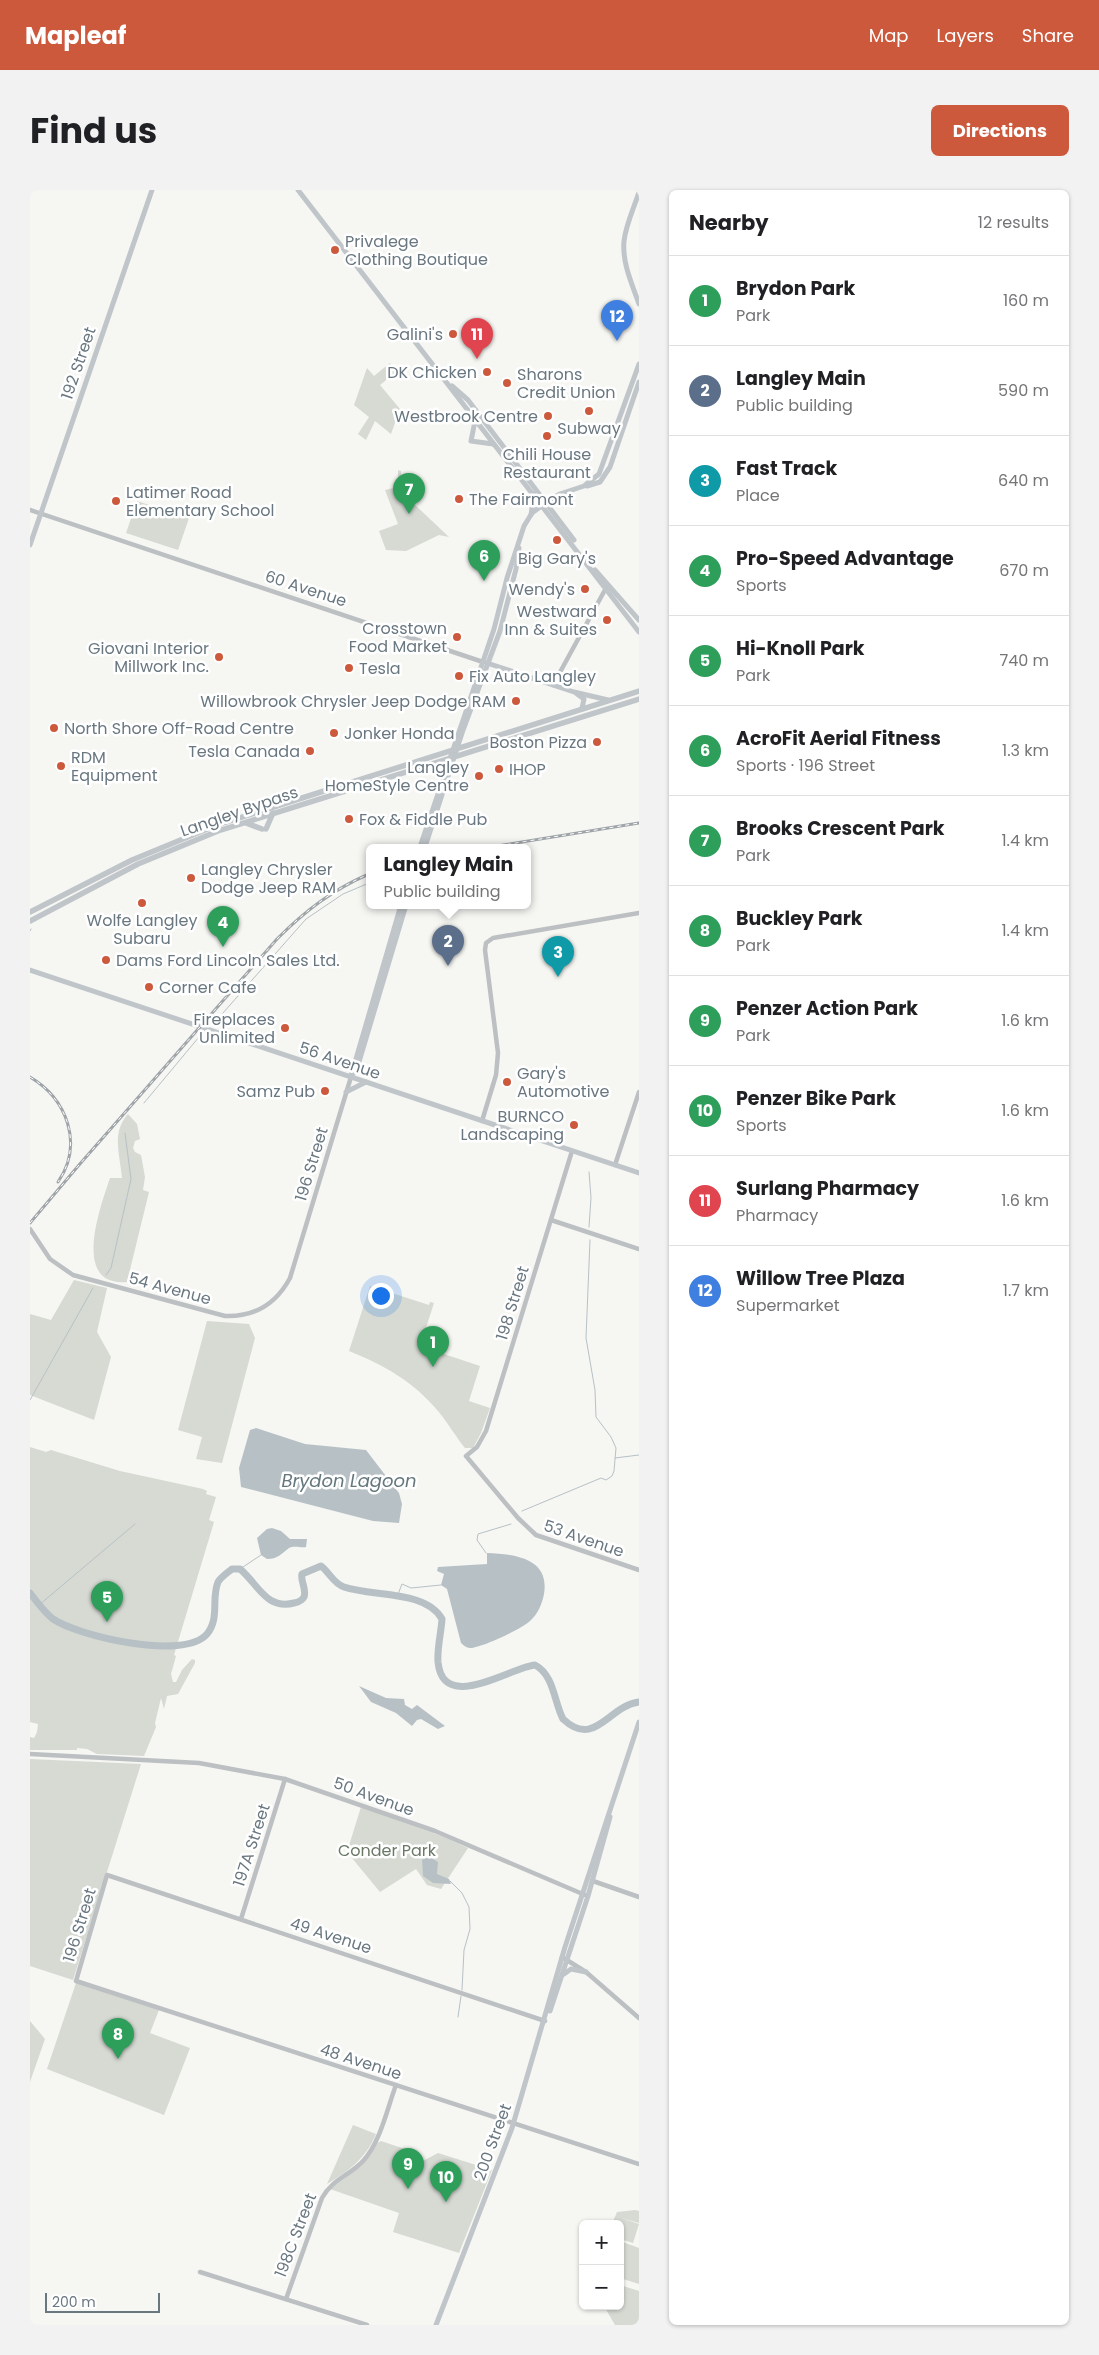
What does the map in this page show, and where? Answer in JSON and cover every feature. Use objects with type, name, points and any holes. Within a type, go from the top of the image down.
[{"type":"highway","name":"Langley Bypass","points":[[30,912],[125,863],[217,825],[639,691]]},
{"type":"highway","name":"Langley Bypass","points":[[30,920],[138,864],[244,822],[639,699]]},
{"type":"highway","points":[[244,822],[264,829],[273,813]]},
{"type":"main road","name":"192 Street","points":[[30,544],[152,190]]},
{"type":"main road","points":[[298,190],[475,420],[534,494],[545,503]]},
{"type":"main road","points":[[639,192],[625,235],[624,252],[639,304]]},
{"type":"main road","points":[[584,486],[596,478],[602,469],[639,364]]},
{"type":"main road","points":[[444,379],[468,400],[504,446],[590,567],[639,620]]},
{"type":"main road","points":[[531,515],[545,503],[560,494],[584,486],[596,485],[608,471],[639,382]]},
{"type":"main road","points":[[475,420],[471,441],[494,444]]},
{"type":"main road","points":[[486,663],[507,578],[520,537],[531,515],[534,494]]},
{"type":"main road","points":[[421,844],[486,663],[510,589],[516,569],[520,537]]},
{"type":"main road","points":[[513,561],[516,569]]},
{"type":"main road","points":[[507,578],[510,589]]},
{"type":"main road","points":[[608,587],[639,632]]},
{"type":"main road","name":"60 Avenue","points":[[486,663],[574,692],[611,700]]},
{"type":"main road","points":[[574,692],[584,699],[582,708]]},
{"type":"main road","points":[[426,844],[459,735]]},
{"type":"main road","name":"196 Street","points":[[351,1077],[400,909]]},
{"type":"main road","name":"196 Street","points":[[351,1077],[358,1065],[405,909]]},
{"type":"main road","name":"56 Avenue","points":[[31,969],[639,1173]]},
{"type":"main road","points":[[346,1092],[366,1082]]},
{"type":"main road","name":"200 Street","points":[[545,2021],[564,1975],[639,1722]]},
{"type":"main road","name":"200 Street","points":[[436,2325],[514,2123],[562,1957],[611,1812]]},
{"type":"main road","points":[[593,1881],[591,1878],[597,1849]]},
{"type":"main road","points":[[564,1975],[571,1969],[586,1972]]},
{"type":"street","name":"60 Avenue","points":[[30,510],[486,663]]},
{"type":"street","points":[[553,685],[608,587]]},
{"type":"street","points":[[482,1121],[496,1075],[498,1054],[498,1041],[485,950],[488,940],[639,913]]},
{"type":"street","name":"196 Street","points":[[296,1258],[351,1077]]},
{"type":"street","points":[[615,1165],[639,1092]]},
{"type":"street","name":"198 Street","points":[[466,1456],[477,1447],[486,1431],[572,1151]]},
{"type":"street","points":[[551,1220],[639,1249]]},
{"type":"street","name":"54 Avenue","points":[[30,1229],[50,1259],[73,1276],[225,1316],[247,1315],[274,1300],[287,1283],[296,1258]]},
{"type":"street","name":"53 Avenue","points":[[466,1456],[518,1518],[536,1536],[639,1570]]},
{"type":"street","name":"50 Avenue","points":[[30,1754],[210,1765],[285,1779],[435,1831],[588,1896]]},
{"type":"street","name":"197A Street","points":[[241,1919],[285,1779]]},
{"type":"street","name":"196 Street","points":[[76,1981],[107,1875]]},
{"type":"street","name":"49 Avenue","points":[[107,1875],[545,2021]]},
{"type":"street","points":[[593,1881],[639,1897]]},
{"type":"street","points":[[562,1957],[586,1972],[639,2018]]},
{"type":"street","name":"48 Avenue","points":[[76,1981],[639,2164]]},
{"type":"street","name":"198C Street","points":[[286,2300],[322,2198],[336,2180],[358,2166],[368,2155],[375,2142],[396,2085]]},
{"type":"street","points":[[200,2272],[367,2325]]},
{"type":"green space","points":[[390,363],[396,372],[380,385],[400,409],[391,434],[375,421],[366,440],[358,434],[369,417],[354,405],[367,368],[374,376]]},
{"type":"green space","points":[[398,470],[401,471],[402,489],[416,494],[414,504],[449,537],[439,535],[406,551],[386,550],[379,531],[398,524],[385,490],[398,487]]},
{"type":"green space","points":[[137,501],[189,518],[178,550],[126,533]]},
{"type":"green space","points":[[128,1114],[137,1124],[140,1139],[135,1141],[133,1148],[135,1152],[141,1155],[145,1177],[143,1190],[149,1192],[127,1282],[110,1280],[99,1272],[94,1259],[94,1243],[96,1225],[110,1178],[122,1178],[118,1137],[123,1121]]},
{"type":"green space","points":[[74,1280],[107,1288],[97,1332],[111,1357],[94,1420],[30,1395],[30,1314],[51,1320]]},
{"type":"green space","points":[[370,1286],[429,1305],[430,1302],[434,1303],[420,1346],[480,1366],[469,1401],[490,1408],[473,1448],[465,1448],[438,1411],[409,1383],[386,1368],[349,1351]]},
{"type":"green space","points":[[207,1321],[249,1324],[255,1338],[222,1463],[196,1459],[202,1437],[178,1430]]},
{"type":"green space","points":[[30,1447],[46,1452],[51,1450],[120,1471],[203,1489],[207,1491],[206,1494],[216,1497],[209,1520],[214,1522],[174,1655],[176,1656],[171,1674],[173,1682],[176,1682],[182,1670],[192,1659],[195,1660],[195,1663],[178,1694],[167,1696],[164,1709],[161,1698],[155,1723],[156,1727],[144,1756],[97,1754],[87,1749],[77,1748],[77,1750],[30,1750],[30,1737],[34,1738],[38,1724],[30,1722]]},
{"type":"green space","points":[[30,1759],[141,1764],[73,1980],[30,1966]]},
{"type":"green space","name":"Conder Park","points":[[361,1807],[444,1837],[468,1848],[441,1889],[427,1885],[416,1869],[380,1892],[347,1852]]},
{"type":"green space","points":[[76,1983],[159,2010],[150,2033],[190,2048],[164,2115],[47,2069]]},
{"type":"green space","points":[[30,2021],[45,2039],[30,2082]]},
{"type":"green space","points":[[353,2125],[376,2134],[362,2157],[343,2174],[327,2184]]},
{"type":"green space","points":[[381,2141],[411,2151],[414,2160],[419,2163],[438,2153],[492,2170],[459,2253],[393,2232],[399,2213],[330,2189],[362,2165],[377,2143]]},
{"type":"green space","points":[[639,2211],[639,2223],[621,2218],[639,2224],[633,2243],[624,2240],[624,2220],[614,2220],[617,2212]]},
{"type":"green space","points":[[624,2242],[639,2248],[639,2284],[624,2279]]},
{"type":"green space","points":[[624,2286],[639,2291],[639,2325],[615,2325],[606,2310],[624,2310]]},
{"type":"water","name":"Brydon Lagoon","points":[[256,1428],[305,1444],[366,1450],[399,1493],[402,1504],[399,1523],[373,1521],[241,1487],[239,1468],[250,1430]]},
{"type":"water","points":[[272,1528],[281,1531],[290,1539],[307,1539],[306,1547],[291,1547],[277,1557],[267,1559],[261,1555],[257,1538],[267,1529]]},
{"type":"water","points":[[487,1553],[519,1557],[536,1565],[542,1573],[544,1594],[537,1612],[526,1624],[511,1633],[470,1648],[461,1643],[447,1589],[441,1585],[444,1574],[437,1571],[438,1567],[487,1564]]},
{"type":"water","points":[[359,1686],[386,1698],[404,1699],[405,1705],[412,1709],[417,1705],[445,1726],[438,1729],[421,1719],[417,1720],[412,1726],[396,1713],[371,1702]]},
{"type":"water","points":[[428,1856],[438,1862],[437,1874],[449,1879],[451,1884],[433,1883],[423,1876],[422,1860]]},
{"type":"waterway","points":[[215,1022],[306,919],[343,894],[366,884]]},
{"type":"waterway","points":[[144,1103],[204,1031]]},
{"type":"waterway","points":[[106,1275],[111,1268],[131,1179],[125,1133]]},
{"type":"waterway","points":[[589,1172],[591,1198],[589,1227]]},
{"type":"waterway","points":[[522,1511],[601,1478],[606,1480],[612,1476],[614,1471],[616,1448],[611,1437],[596,1417],[595,1390],[586,1338],[590,1240]]},
{"type":"waterway","points":[[30,1400],[93,1288]]},
{"type":"waterway","points":[[615,1458],[639,1455]]},
{"type":"waterway","points":[[39,1605],[135,1524]]},
{"type":"waterway","points":[[486,1553],[477,1540],[478,1534],[511,1524]]},
{"type":"waterway","points":[[240,1569],[261,1555]]},
{"type":"waterway","points":[[30,1593],[53,1619],[66,1626],[131,1643],[155,1646],[177,1645],[195,1642],[207,1634],[213,1622],[218,1582],[232,1569],[240,1569],[269,1599],[276,1603],[284,1604],[300,1601],[304,1597],[305,1591],[302,1574],[321,1566],[337,1583],[344,1587],[412,1599],[424,1603],[434,1610],[442,1619],[438,1662],[443,1677],[452,1685],[479,1684],[535,1665],[541,1669],[550,1682],[563,1719],[574,1727],[584,1730],[593,1728],[628,1705],[639,1702]]},
{"type":"waterway","points":[[397,1597],[402,1584],[411,1588],[441,1585]]},
{"type":"waterway","points":[[450,1881],[462,1893],[469,1907],[470,1929],[464,1950],[462,1990]]},
{"type":"waterway","points":[[458,2017],[461,1996]]},
{"type":"railway","points":[[510,844],[639,823]]},
{"type":"railway","points":[[30,1223],[277,939],[298,919],[331,894],[366,875]]},
{"type":"railway","points":[[30,1077],[54,1097],[68,1124],[70,1153],[66,1167],[58,1182]]},
{"type":"place","name":"Privalege Clothing Boutique","points":[[335,250]]},
{"type":"place","name":"Galini's","points":[[453,334]]},
{"type":"place","name":"Willow Tree Plaza","points":[[617,341]]},
{"type":"place","name":"Surlang Pharmacy","points":[[477,359]]},
{"type":"place","name":"DK Chicken","points":[[487,372]]},
{"type":"place","name":"Sharons Credit Union","points":[[507,383]]},
{"type":"place","name":"Subway","points":[[589,411]]},
{"type":"place","name":"Westbrook Centre","points":[[548,416]]},
{"type":"place","name":"Chili House Restaurant","points":[[547,436]]},
{"type":"place","name":"The Fairmont","points":[[459,499]]},
{"type":"place","name":"Latimer Road Elementary School","points":[[116,501]]},
{"type":"place","name":"Brooks Crescent Park","points":[[409,514]]},
{"type":"place","name":"Big Gary's","points":[[557,540]]},
{"type":"place","name":"AcroFit Aerial Fitness","points":[[484,581]]},
{"type":"place","name":"Wendy's","points":[[585,589]]},
{"type":"place","name":"Westward Inn & Suites","points":[[607,620]]},
{"type":"place","name":"Crosstown Food Market","points":[[457,637]]},
{"type":"place","name":"Giovani Interior Millwork Inc.","points":[[219,657]]},
{"type":"place","name":"Tesla","points":[[349,668]]},
{"type":"place","name":"Fix Auto Langley","points":[[459,676]]},
{"type":"place","name":"Willowbrook Chrysler Jeep Dodge RAM","points":[[516,701]]},
{"type":"place","name":"North Shore Off-Road Centre","points":[[54,728]]},
{"type":"place","name":"Jonker Honda","points":[[334,733]]},
{"type":"place","name":"Boston Pizza","points":[[597,742]]},
{"type":"place","name":"Tesla Canada","points":[[310,751]]},
{"type":"place","name":"RDM Equipment","points":[[61,766]]},
{"type":"place","name":"IHOP","points":[[499,769]]},
{"type":"place","name":"Langley HomeStyle Centre","points":[[479,776]]},
{"type":"place","name":"Fox & Fiddle Pub","points":[[349,819]]},
{"type":"place","name":"Langley Chrysler Dodge Jeep RAM","points":[[191,878]]},
{"type":"place","name":"Wolfe Langley Subaru","points":[[142,903]]},
{"type":"place","name":"Pro-Speed Advantage","points":[[223,947]]},
{"type":"place","name":"Dams Ford Lincoln Sales Ltd.","points":[[106,960]]},
{"type":"place","name":"Langley Main","points":[[448,966]]},
{"type":"place","name":"Fast Track","points":[[558,977]]},
{"type":"place","name":"Corner Cafe","points":[[149,987]]},
{"type":"place","name":"Fireplaces Unlimited","points":[[285,1028]]},
{"type":"place","name":"Gary's Automotive","points":[[507,1082]]},
{"type":"place","name":"Samz Pub","points":[[325,1091]]},
{"type":"place","name":"BURNCO Landscaping","points":[[574,1125]]},
{"type":"place","name":"Brydon Park","points":[[433,1367]]},
{"type":"place","name":"Hi-Knoll Park","points":[[107,1622]]},
{"type":"place","name":"Buckley Park","points":[[118,2059]]},
{"type":"place","name":"Penzer Action Park","points":[[408,2189]]},
{"type":"place","name":"Penzer Bike Park","points":[[446,2202]]}]
